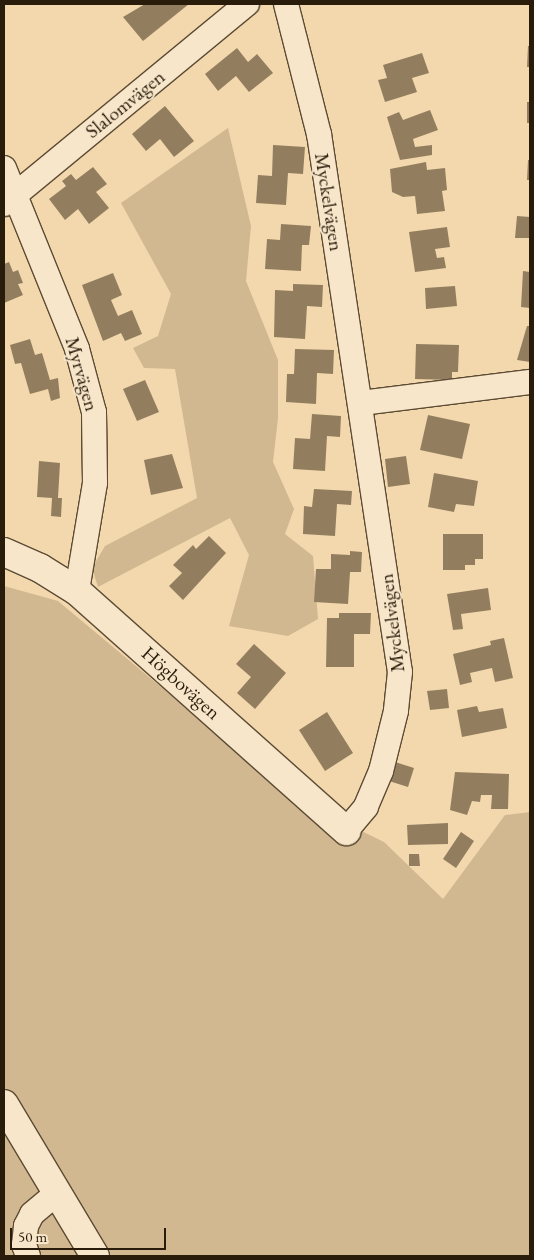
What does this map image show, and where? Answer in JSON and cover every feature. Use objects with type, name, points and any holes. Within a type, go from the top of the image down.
[{"type":"street","name":"Slalomvägen","points":[[9,200],[247,4]]},
{"type":"street","name":"Myckelvägen","points":[[286,4],[319,134],[400,672],[396,711],[381,771],[366,807],[346,831]]},
{"type":"street","name":"Myrvägen","points":[[4,168],[9,200],[77,349],[94,412],[95,483],[77,591]]},
{"type":"street","points":[[361,403],[530,382]]},
{"type":"street","name":"Högbovägen","points":[[4,552],[40,568],[77,591],[346,831]]},
{"type":"street","points":[[4,1104],[58,1192],[58,1200],[95,1256]]},
{"type":"street","points":[[28,1256],[24,1245],[26,1226],[32,1214],[58,1192]]},
{"type":"shaded area","points":[[228,128],[251,226],[246,281],[278,360],[278,418],[273,462],[294,509],[285,534],[313,556],[318,619],[288,636],[229,626],[249,555],[230,518],[98,587],[92,568],[105,546],[197,498],[175,369],[144,368],[133,348],[158,336],[171,294],[121,203]]},
{"type":"shaded area","points":[[4,586],[58,601],[294,798],[384,842],[443,899],[505,815],[530,812],[530,1256],[4,1256]]},
{"type":"building","points":[[145,4],[189,4],[143,41],[123,17]]},
{"type":"building","points":[[528,46],[530,46],[530,67],[527,67]]},
{"type":"building","points":[[237,48],[248,62],[257,54],[273,73],[249,92],[236,76],[218,91],[205,74]]},
{"type":"building","points":[[422,53],[429,73],[412,78],[417,92],[385,102],[378,80],[387,78],[383,65]]},
{"type":"building","points":[[527,102],[530,102],[530,123],[527,123]]},
{"type":"building","points":[[165,106],[194,141],[174,157],[160,139],[146,151],[132,134]]},
{"type":"building","points":[[430,110],[438,130],[413,139],[415,147],[432,145],[432,155],[400,160],[387,117],[399,112],[403,120]]},
{"type":"building","points":[[273,145],[305,147],[303,174],[288,173],[286,205],[256,203],[258,175],[272,176]]},
{"type":"building","points":[[528,160],[530,160],[530,180],[527,180]]},
{"type":"building","points":[[426,162],[427,170],[445,168],[447,190],[442,191],[445,211],[417,214],[415,196],[403,197],[392,192],[390,169]]},
{"type":"building","points":[[93,167],[107,184],[96,192],[109,208],[89,224],[78,209],[65,220],[49,199],[66,186],[62,181],[71,174],[76,180]]},
{"type":"building","points":[[517,216],[530,217],[530,238],[515,238]]},
{"type":"building","points":[[281,224],[311,226],[309,245],[302,245],[301,271],[265,269],[267,239],[280,240]]},
{"type":"building","points":[[447,227],[450,247],[435,249],[437,258],[444,257],[446,268],[415,272],[409,232]]},
{"type":"building","points":[[9,262],[13,272],[18,270],[23,283],[18,284],[23,295],[4,303],[4,264]]},
{"type":"building","points":[[523,271],[530,272],[530,308],[521,307]]},
{"type":"building","points":[[113,273],[122,295],[111,300],[118,316],[132,310],[142,334],[125,341],[121,333],[103,341],[82,285]]},
{"type":"building","points":[[293,284],[323,285],[322,307],[307,306],[305,339],[274,337],[275,290],[293,291]]},
{"type":"building","points":[[455,286],[457,306],[426,309],[425,288]]},
{"type":"building","points":[[527,326],[530,326],[530,362],[517,360]]},
{"type":"building","points":[[30,339],[35,355],[42,353],[50,380],[58,378],[60,398],[51,401],[48,389],[30,394],[21,363],[15,364],[10,345]]},
{"type":"building","points":[[416,344],[459,345],[458,372],[452,372],[452,380],[415,379]]},
{"type":"building","points":[[295,349],[334,350],[333,374],[317,373],[316,404],[286,402],[287,374],[294,374]]},
{"type":"building","points":[[145,380],[159,412],[137,421],[123,389]]},
{"type":"building","points":[[312,414],[341,416],[340,437],[327,436],[325,471],[293,469],[295,438],[310,439]]},
{"type":"building","points":[[428,415],[470,424],[462,459],[420,450]]},
{"type":"building","points":[[172,454],[183,488],[151,495],[144,460]]},
{"type":"building","points":[[406,456],[410,484],[388,487],[385,459]]},
{"type":"building","points":[[39,461],[60,463],[58,498],[62,498],[61,517],[51,516],[52,498],[37,497]]},
{"type":"building","points":[[434,473],[478,481],[474,506],[456,504],[454,512],[428,507]]},
{"type":"building","points":[[314,489],[352,491],[351,505],[337,504],[335,536],[303,534],[304,506],[312,507]]},
{"type":"building","points":[[443,534],[483,534],[483,559],[475,559],[475,565],[465,565],[465,570],[443,570]]},
{"type":"building","points":[[209,536],[226,553],[183,600],[169,586],[182,573],[173,565],[193,545],[196,549]]},
{"type":"building","points":[[350,551],[362,552],[361,572],[350,572],[348,604],[314,602],[316,569],[331,569],[331,554],[350,555]]},
{"type":"building","points":[[488,588],[491,610],[461,614],[463,629],[453,630],[447,594]]},
{"type":"building","points":[[339,613],[371,613],[370,634],[354,634],[354,667],[326,667],[327,618],[339,618]]},
{"type":"building","points":[[504,638],[513,678],[495,682],[492,668],[470,673],[472,682],[460,685],[453,654],[491,645],[490,641]]},
{"type":"building","points":[[254,644],[286,673],[255,709],[237,693],[251,677],[236,664]]},
{"type":"building","points":[[447,689],[449,708],[430,710],[427,691]]},
{"type":"building","points":[[477,706],[479,712],[503,708],[507,728],[462,737],[457,710]]},
{"type":"building","points":[[327,712],[353,753],[325,771],[299,730]]},
{"type":"building","points":[[395,762],[414,768],[408,787],[389,781]]},
{"type":"building","points":[[455,772],[509,774],[508,809],[491,809],[492,795],[481,795],[480,802],[472,801],[467,815],[450,810]]},
{"type":"building","points":[[448,823],[448,844],[408,845],[407,825]]},
{"type":"building","points":[[461,832],[474,841],[456,868],[443,859]]},
{"type":"building","points":[[409,854],[419,854],[420,866],[409,866]]}]
